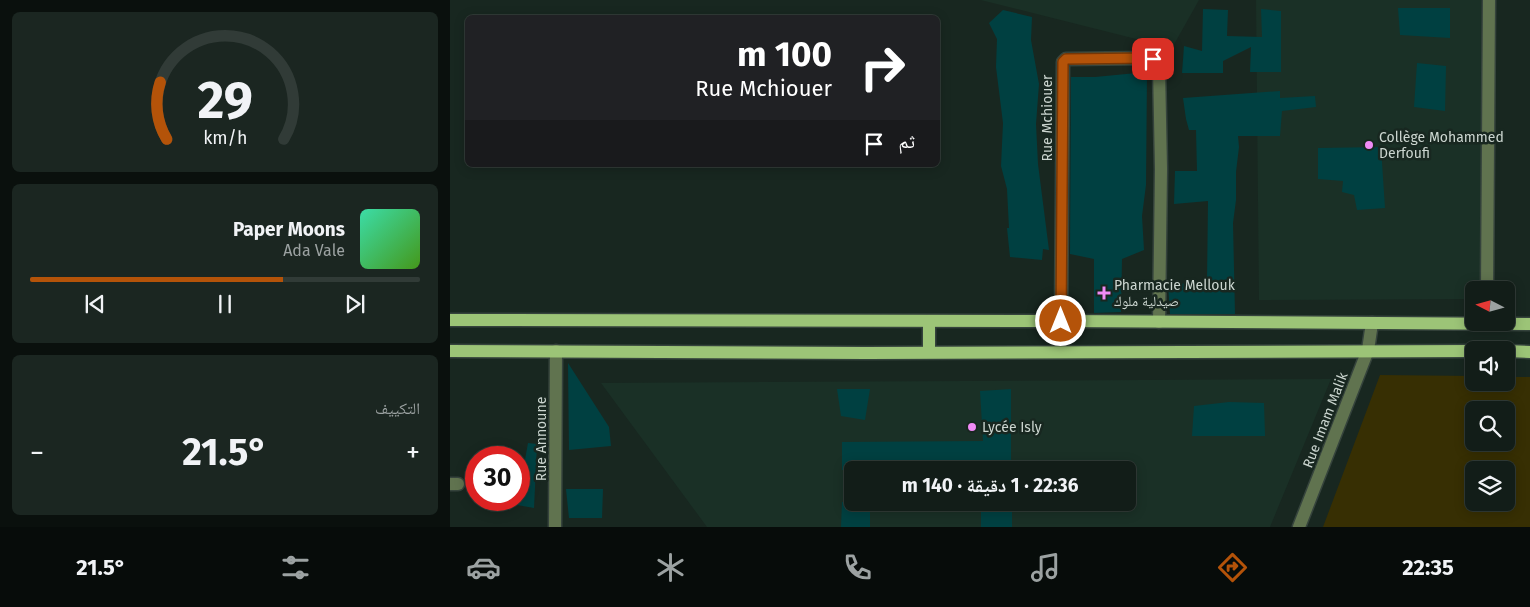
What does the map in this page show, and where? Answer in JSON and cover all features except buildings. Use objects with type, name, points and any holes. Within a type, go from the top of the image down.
[{"type":"main road","points":[[450,320],[1465,323]]},
{"type":"main road","points":[[929,322],[929,352]]},
{"type":"main road","points":[[1515,324],[1530,324]]},
{"type":"main road","points":[[450,351],[724,353],[1465,351]]},
{"type":"main road","points":[[1515,351],[1530,352]]},
{"type":"street","points":[[1487,281],[1489,0]]},
{"type":"street","name":"Rue Mchiouer","points":[[1061,321],[1063,62],[1066,59],[1148,58],[1153,59],[1159,68],[1161,168],[1159,322]]},
{"type":"street","name":"Rue Imam Malik","points":[[1299,527],[1368,350],[1372,323]]},
{"type":"street","name":"Rue Announe","points":[[555,527],[556,351]]},
{"type":"shaded area","points":[[981,0],[1199,0],[1172,48]]},
{"type":"shaded area","name":"Collège Mohammed Derfoufi","points":[[1256,0],[1481,0],[1481,281],[1465,281],[1465,299],[1259,300]]},
{"type":"shaded area","points":[[1380,375],[1465,376],[1465,391],[1515,391],[1515,377],[1530,377],[1530,527],[1323,527]]},
{"type":"shaded area","name":"Lycée Isly","points":[[1331,379],[1270,527],[707,527],[601,383]]},
{"type":"place","name":"Collège Mohammed Derfoufi","points":[[1369,145]]},
{"type":"place","name":"Pharmacie Mellouk صيدلية ملوك","points":[[1104,293]]},
{"type":"place","name":"Lycée Isly","points":[[972,427]]},
{"type":"route","points":[[1061,321],[1063,62],[1066,59],[1153,59]]}]
